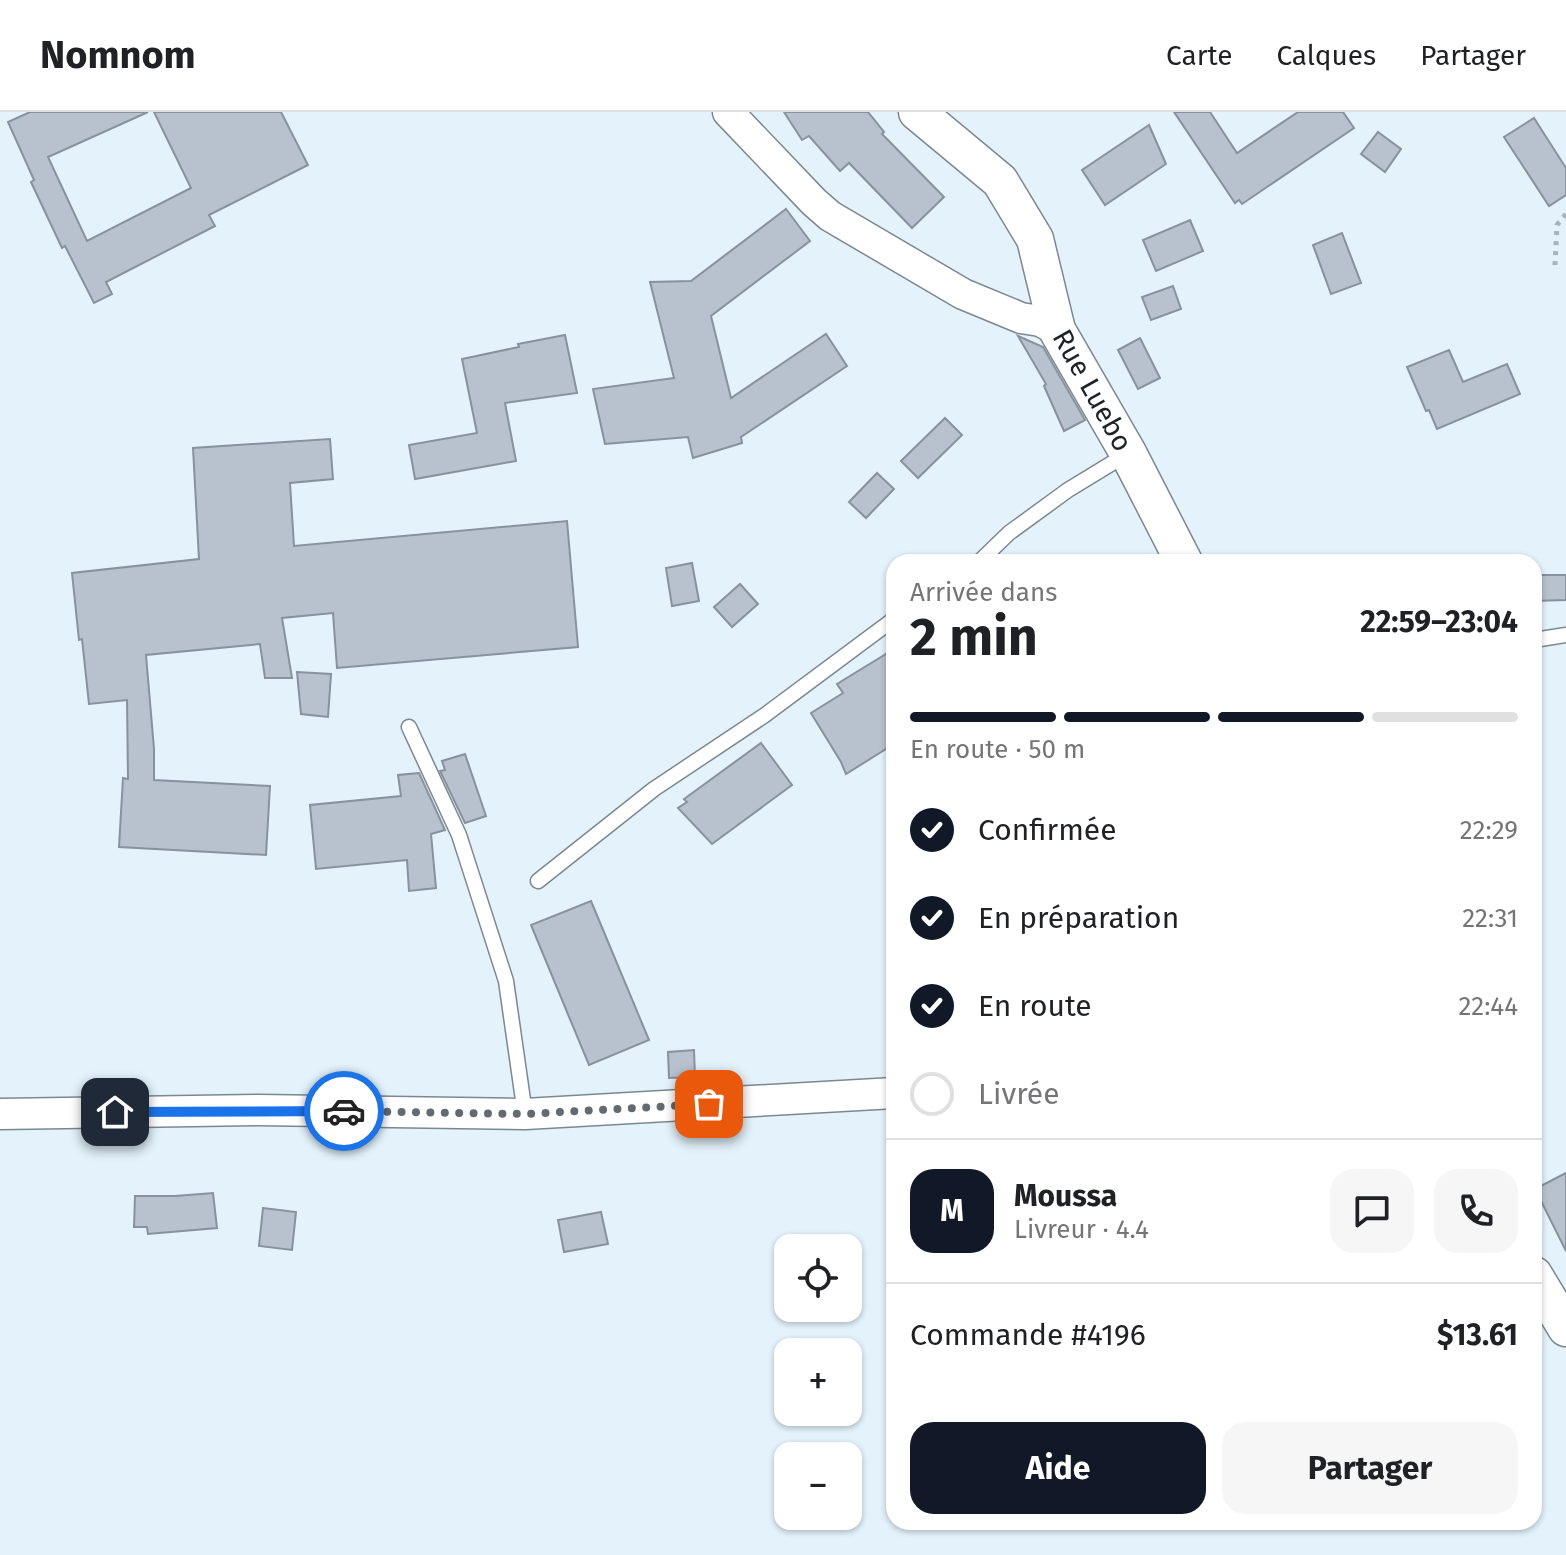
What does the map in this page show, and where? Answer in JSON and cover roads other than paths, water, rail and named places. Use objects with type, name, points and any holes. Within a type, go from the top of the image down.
[{"type":"street","points":[[728,112],[830,216],[963,294],[1057,330]]},
{"type":"street","name":"Rue Luebo","points":[[917,112],[1000,181],[1035,239],[1057,330],[1128,453],[1180,554]]},
{"type":"street","points":[[0,1114],[259,1110],[525,1114],[886,1093]]},
{"type":"street","points":[[1542,1288],[1566,1328]]},
{"type":"lane","points":[[987,554],[1009,533],[1068,490],[1128,453]]},
{"type":"lane","points":[[538,881],[654,789],[765,715],[886,625]]},
{"type":"lane","points":[[1542,639],[1566,635]]},
{"type":"lane","points":[[409,727],[459,835],[506,981],[525,1114]]}]
